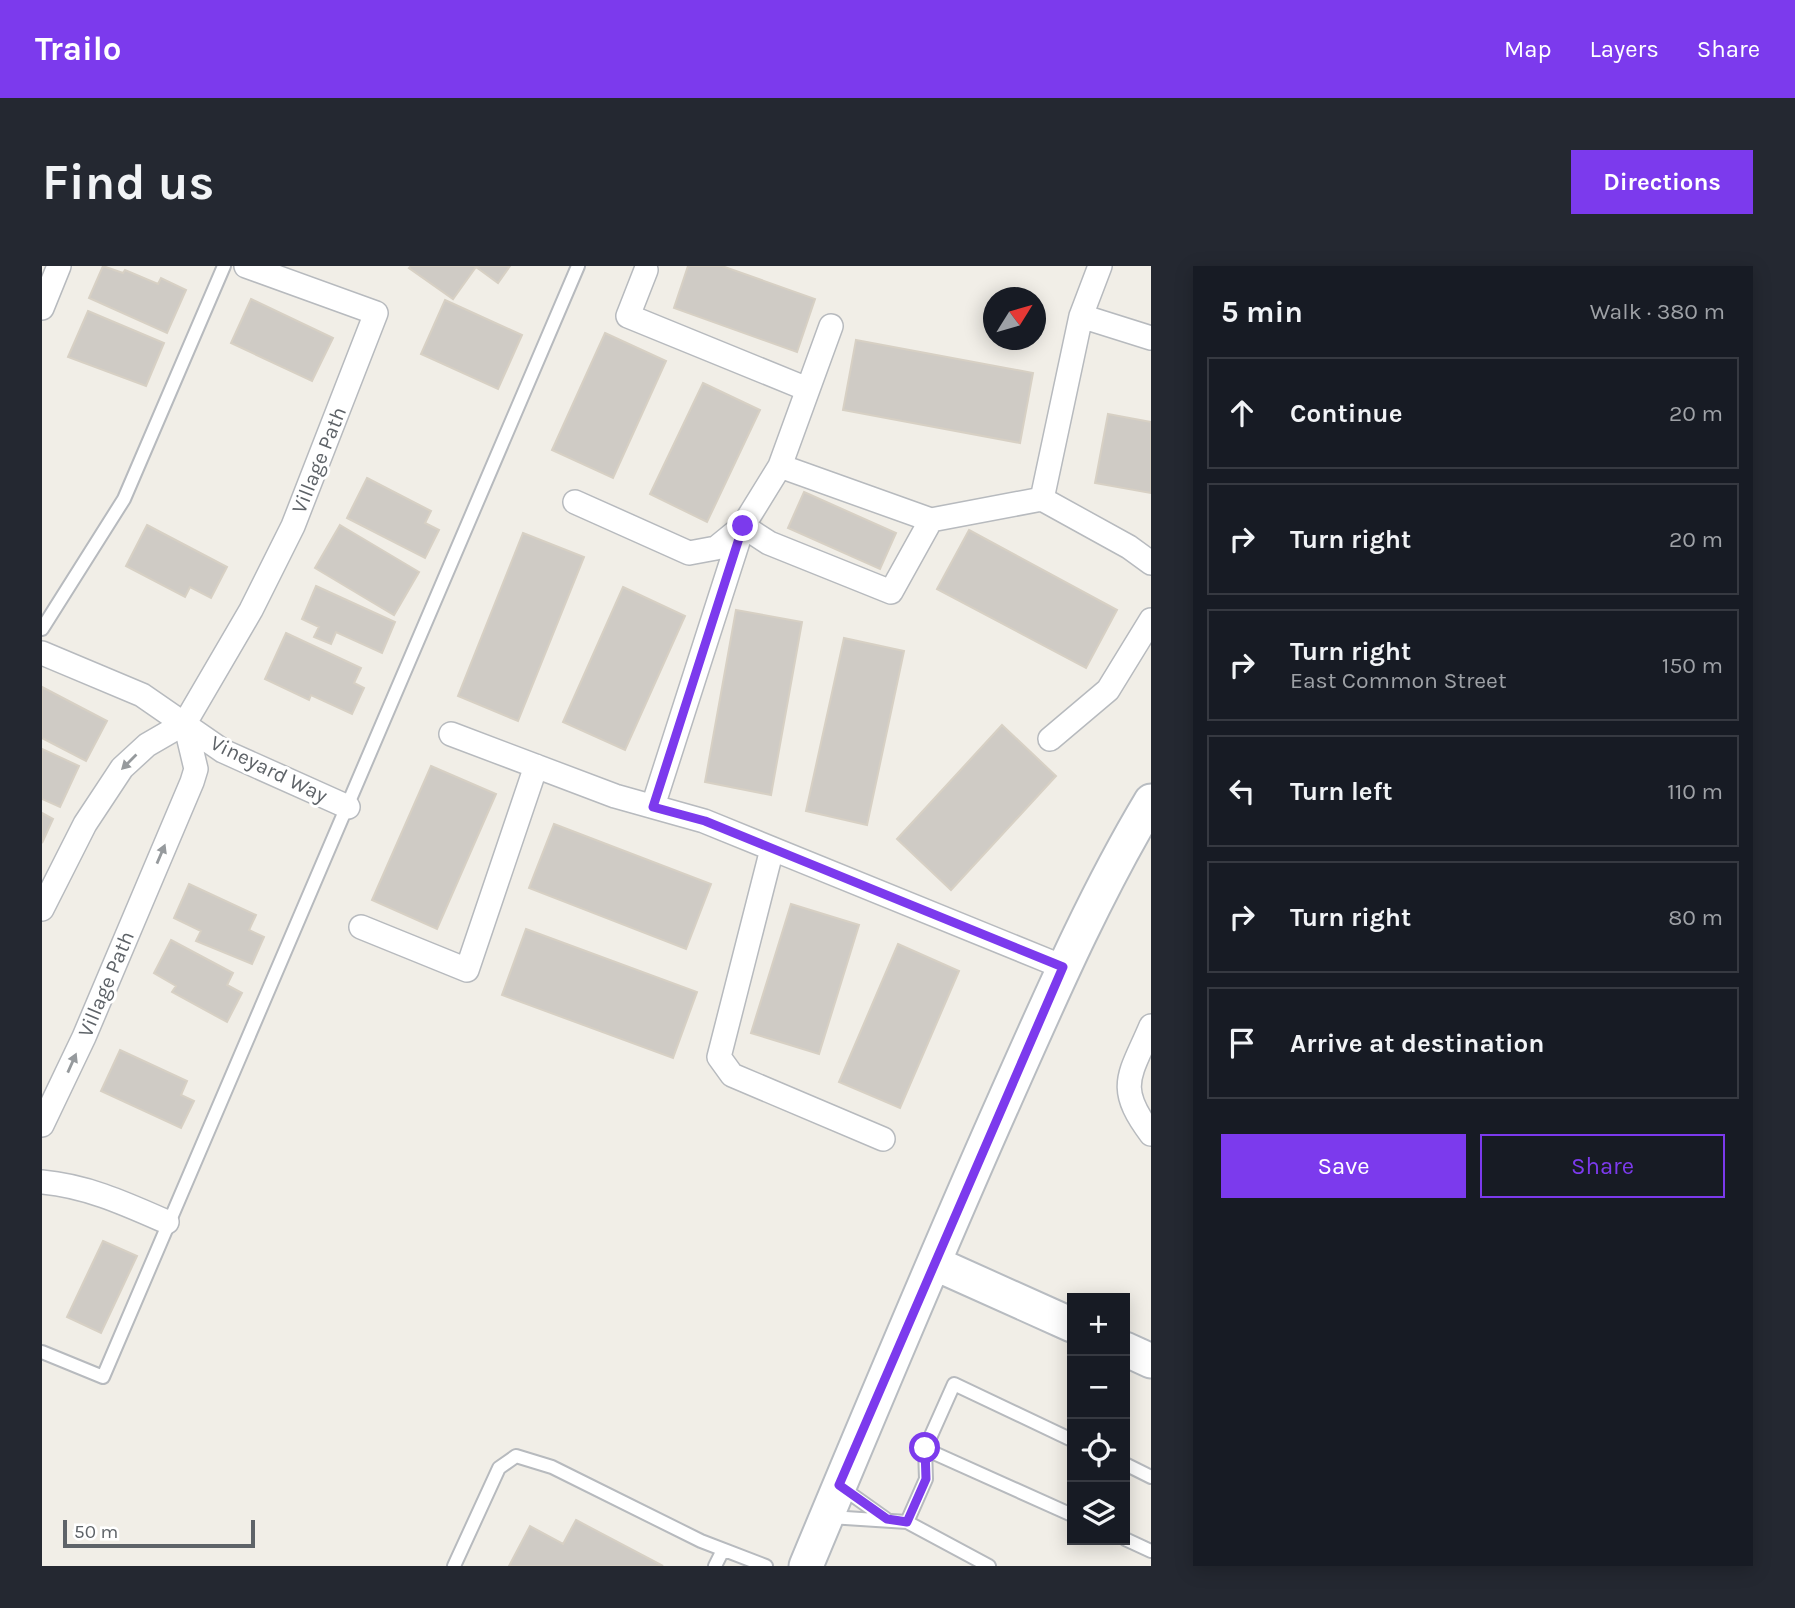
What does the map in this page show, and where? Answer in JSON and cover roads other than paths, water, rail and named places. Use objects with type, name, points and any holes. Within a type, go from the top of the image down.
[{"type":"main road","points":[[806,1566],[1063,967],[1126,842],[1151,800]]},
{"type":"main road","points":[[934,1263],[1067,1323]]},
{"type":"main road","points":[[1130,1351],[1151,1361]]},
{"type":"street","points":[[42,308],[59,266]]},
{"type":"street","name":"Village Path","points":[[42,909],[79,834],[122,768],[147,745],[185,723],[251,610],[293,526],[376,313],[246,266]]},
{"type":"street","points":[[1042,499],[1081,316],[1100,266]]},
{"type":"street","points":[[646,270],[628,316],[807,389]]},
{"type":"street","points":[[1081,316],[1151,338]]},
{"type":"street","points":[[653,807],[743,526],[780,466],[831,326]]},
{"type":"street","points":[[780,466],[932,520],[1042,499],[1129,547],[1151,563]]},
{"type":"street","points":[[575,502],[689,553],[716,548],[743,526]]},
{"type":"street","points":[[743,526],[769,543],[891,592],[932,520]]},
{"type":"street","points":[[1050,739],[1108,690],[1151,620]]},
{"type":"street","name":"Vineyard Way","points":[[42,653],[142,695],[223,751],[348,807]]},
{"type":"street","name":"Village Path","points":[[42,1125],[84,1037],[192,782],[196,769],[185,723]]},
{"type":"street","points":[[451,734],[615,796],[705,821],[1063,967]]},
{"type":"street","points":[[361,927],[467,970],[536,766]]},
{"type":"street","points":[[772,849],[719,1057],[732,1075],[883,1139]]},
{"type":"street","points":[[1151,1026],[1127,1084],[1136,1114],[1151,1134]]},
{"type":"street","points":[[42,1182],[69,1185],[108,1196],[167,1222]]},
{"type":"lane","points":[[42,629],[124,499],[224,266]]},
{"type":"lane","points":[[42,1352],[103,1377],[578,266]]},
{"type":"lane","points":[[907,1522],[926,1479],[925,1448],[954,1384],[1067,1438]]},
{"type":"lane","points":[[925,1448],[1067,1514]]},
{"type":"lane","points":[[454,1566],[499,1468],[516,1456],[552,1467],[723,1550],[766,1566]]},
{"type":"lane","points":[[1130,1466],[1151,1477]]},
{"type":"lane","points":[[839,1485],[887,1519]]},
{"type":"lane","points":[[826,1517],[907,1522],[989,1566]]},
{"type":"lane","points":[[1130,1541],[1151,1551]]},
{"type":"lane","points":[[715,1566],[723,1550]]}]
